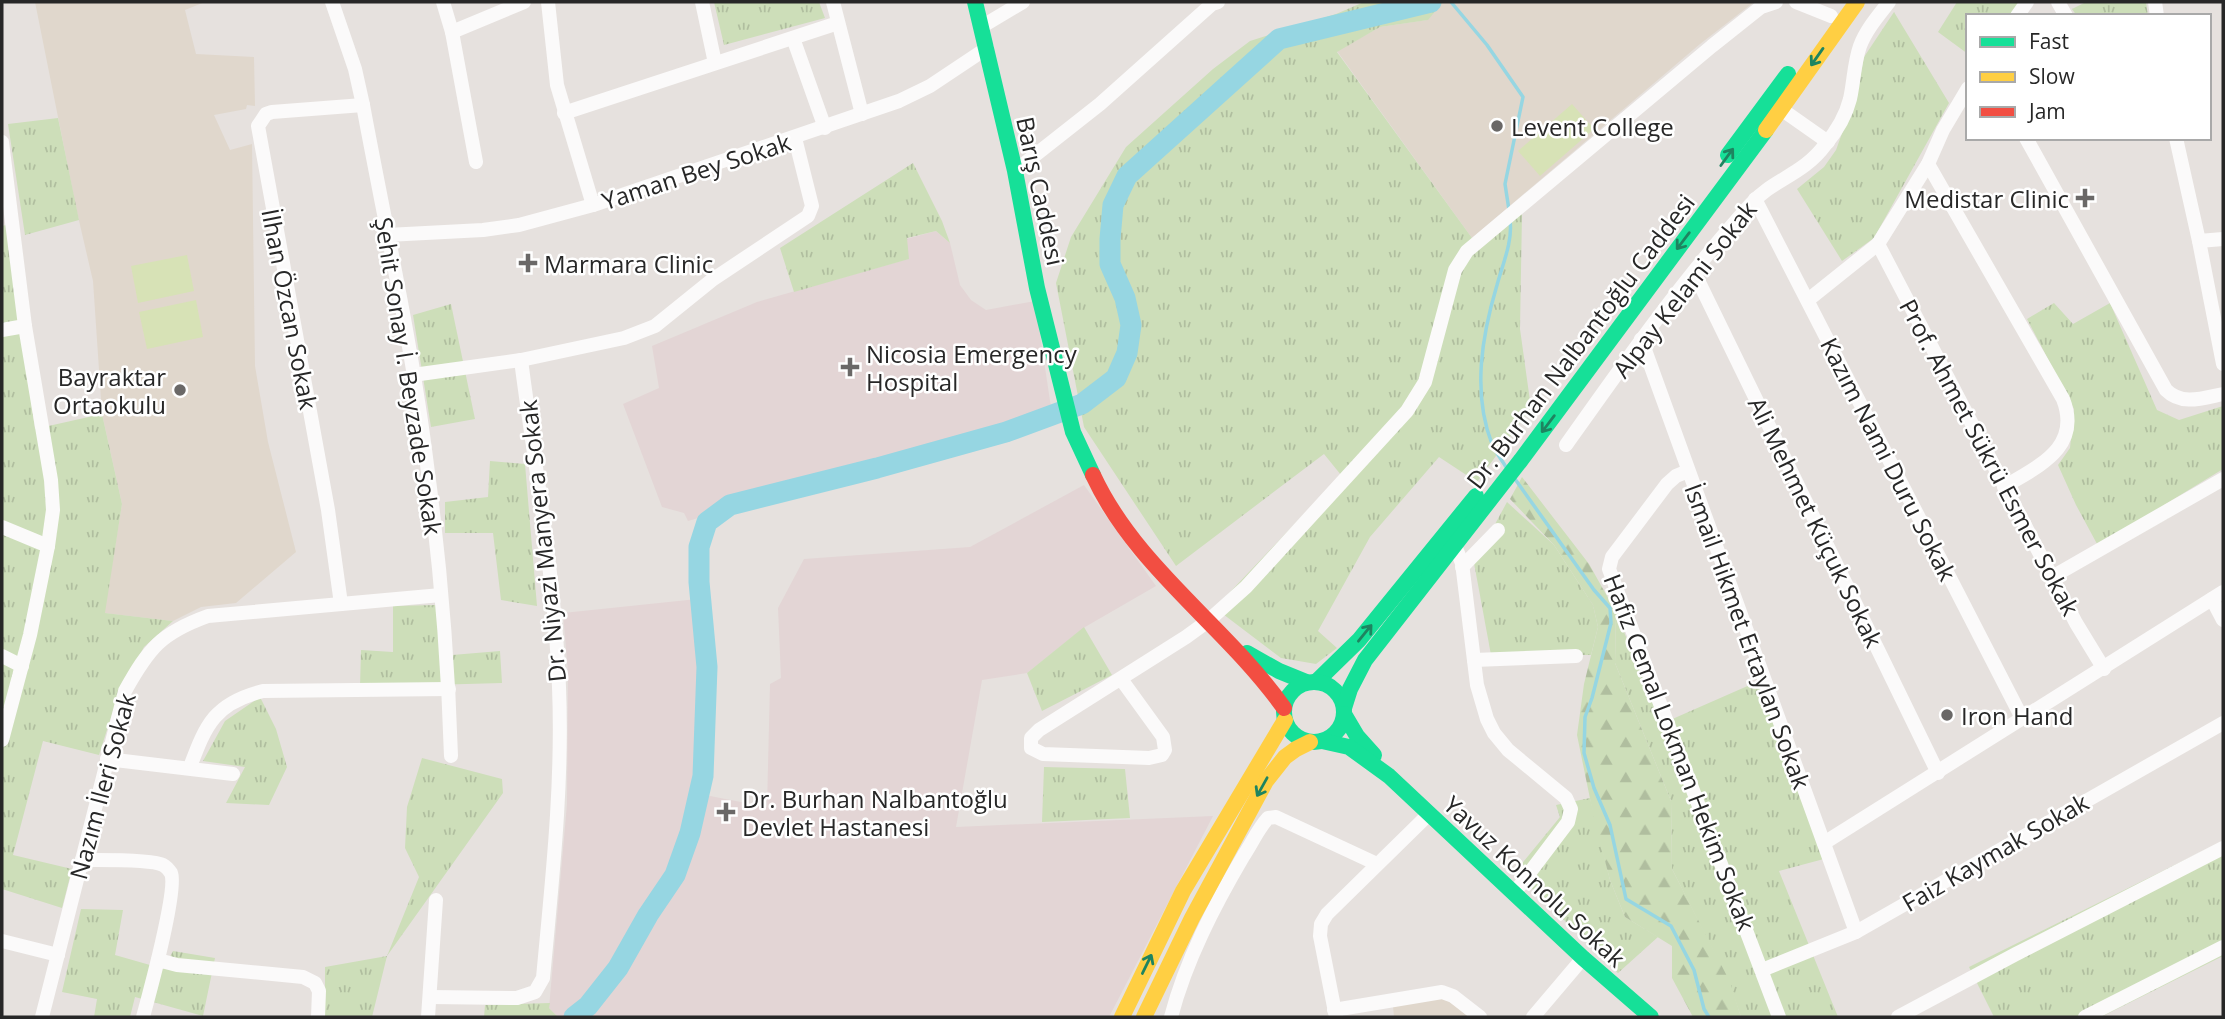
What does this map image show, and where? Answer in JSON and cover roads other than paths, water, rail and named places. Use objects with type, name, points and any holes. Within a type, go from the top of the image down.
[{"type":"main road","name":"Barış Caddesi","points":[[975,2],[1015,171],[1037,288],[1073,432],[1099,488],[1129,534],[1158,570],[1231,643]]},
{"type":"main road","name":"Dr. Burhan Nalbantoğlu Caddesi","points":[[1517,454],[1841,2]]},
{"type":"main road","name":"Dr. Burhan Nalbantoğlu Caddesi","points":[[1312,682],[1359,640],[1491,487],[1781,109],[1857,2]]},
{"type":"main road","name":"Dr. Burhan Nalbantoğlu Caddesi","points":[[1344,711],[1350,689],[1364,660],[1455,546],[1491,487]]},
{"type":"main road","points":[[1144,1017],[1192,918],[1266,781],[1291,751],[1337,731],[1344,711],[1336,690],[1327,684],[1312,682],[1270,666],[1231,643]]},
{"type":"main road","points":[[1231,643],[1267,684],[1294,735],[1316,741]]},
{"type":"main road","points":[[1122,1017],[1183,891],[1284,714],[1291,692],[1312,682]]},
{"type":"main road","name":"Yavuz Konnolu Sokak","points":[[1344,711],[1357,736],[1389,776]]},
{"type":"main road","name":"Yavuz Konnolu Sokak","points":[[1316,741],[1349,747],[1389,776],[1583,958],[1651,1017]]},
{"type":"street","name":"Şehit Sonay İ. Beyzade Sokak","points":[[332,2],[355,69],[363,104],[428,464],[449,689],[451,756]]},
{"type":"street","points":[[443,2],[452,32],[476,162]]},
{"type":"street","points":[[452,32],[524,2]]},
{"type":"street","points":[[548,2],[557,85],[593,205]]},
{"type":"street","points":[[702,2],[715,63]]},
{"type":"street","points":[[833,2],[862,114]]},
{"type":"street","points":[[981,27],[1023,2]]},
{"type":"street","points":[[1015,171],[1100,104],[1167,42],[1212,4],[1218,2]]},
{"type":"street","points":[[1121,679],[1163,737],[1165,750],[1162,755],[1149,758],[1042,754],[1032,750],[1030,741],[1039,730],[1208,621],[1246,587],[1407,411],[1425,382],[1455,270],[1467,251],[1754,12],[1776,2]]},
{"type":"street","points":[[1796,2],[1831,16]]},
{"type":"street","name":"Alpay Kelami Sokak","points":[[1566,445],[1641,339],[1755,199],[1804,168],[1828,142],[1849,104],[1857,55],[1863,38],[1889,2]]},
{"type":"street","points":[[564,113],[838,23]]},
{"type":"street","points":[[793,38],[825,128]]},
{"type":"street","name":"Yaman Bey Sokak","points":[[387,235],[495,229],[593,205],[899,101],[930,86],[987,48]]},
{"type":"street","points":[[1808,300],[1878,244],[1928,164],[1943,130],[1966,91]]},
{"type":"street","name":"İlhan Özcan Sokak","points":[[341,604],[328,510],[258,126],[266,114],[272,112],[363,104]]},
{"type":"street","points":[[1781,109],[1828,142]]},
{"type":"street","points":[[413,374],[521,359],[624,338],[656,326],[712,280],[810,213],[812,206],[795,138]]},
{"type":"street","points":[[2027,140],[2166,390],[2184,401],[2223,394]]},
{"type":"street","points":[[2176,140],[2223,364]]},
{"type":"street","points":[[2,142],[25,326],[51,480],[53,510],[48,546],[22,666],[2,740]]},
{"type":"street","points":[[1928,164],[2063,399],[2067,412],[2066,431],[2055,454],[2004,486]]},
{"type":"street","name":"Kazım Nami Duru Sokak","points":[[1755,199],[2022,719]]},
{"type":"street","points":[[2199,241],[2223,239]]},
{"type":"street","name":"Prof. Ahmet Sükrü Esmer Sokak","points":[[1878,244],[2052,577],[2104,669]]},
{"type":"street","name":"Ali Mehmet Küçuk Sokak","points":[[1695,272],[1938,772]]},
{"type":"street","points":[[2,330],[25,326]]},
{"type":"street","name":"İsmail Hikmet Ertaylan Sokak","points":[[1641,339],[1856,932]]},
{"type":"street","name":"Dr. Niyazi Manyera Sokak","points":[[430,997],[517,998],[536,992],[543,978],[557,829],[559,687],[553,599],[521,359]]},
{"type":"street","name":"Hafiz Cemal Lokman Hekim Sokak","points":[[1688,471],[1667,484],[1612,557],[1609,569],[1779,1017]]},
{"type":"street","points":[[2052,577],[2223,479]]},
{"type":"street","points":[[2,527],[48,546]]},
{"type":"street","points":[[1462,567],[1497,530]]},
{"type":"street","points":[[1455,546],[1462,567],[1486,719],[1514,756],[1566,798],[1571,809],[1568,822],[1515,892]]},
{"type":"street","name":"Nazım İleri Sokak","points":[[42,1017],[125,691],[142,660],[161,639],[183,625],[208,616],[441,595]]},
{"type":"street","points":[[1824,843],[2218,596],[2223,620]]},
{"type":"street","points":[[2,656],[22,666]]},
{"type":"street","points":[[1475,660],[1576,656]]},
{"type":"street","points":[[190,768],[202,734],[219,712],[242,696],[263,691],[449,689]]},
{"type":"street","name":"Faiz Kaymak Sokak","points":[[1762,970],[1856,932],[2223,723]]},
{"type":"street","points":[[107,759],[233,774]]},
{"type":"street","points":[[1429,814],[1327,914],[1321,924],[1320,936],[1335,1014],[1442,992],[1453,996],[1480,1017]]},
{"type":"street","points":[[1171,1017],[1198,942],[1234,872],[1266,819],[1276,817],[1377,864]]},
{"type":"street","points":[[1898,1017],[2223,848]]},
{"type":"street","points":[[82,860],[163,865],[171,874],[172,888],[158,960],[143,1017]]},
{"type":"street","points":[[428,1017],[436,900]]},
{"type":"street","points":[[2,941],[58,955]]},
{"type":"street","points":[[2085,1017],[2223,947]]},
{"type":"street","points":[[1533,1017],[1583,958]]},
{"type":"street","points":[[158,960],[177,965],[303,977],[315,983],[319,991],[318,1017]]},
{"type":"waterway","points":[[574,1017],[588,1006],[618,968],[648,915],[675,875],[690,833],[703,776],[707,667],[699,582],[699,547],[707,522],[730,505],[1006,432],[1082,404],[1116,378],[1127,353],[1131,325],[1125,298],[1110,264],[1113,205],[1127,176],[1279,39],[1431,2]]},
{"type":"waterway","points":[[1451,2],[1487,45],[1523,97],[1505,184],[1509,210]]},
{"type":"waterway","points":[[1506,467],[1493,447],[1486,425],[1482,405],[1481,364],[1487,324],[1509,245],[1510,221]]},
{"type":"waterway","points":[[1515,479],[1594,590],[1610,608],[1611,623],[1585,717],[1584,753],[1594,788],[1610,825],[1626,899],[1671,926],[1694,970],[1704,1009],[1709,1017]]},
{"type":"place","name":"Levent College","points":[[1497,126]]},
{"type":"place","name":"Medistar Clinic","points":[[2085,198]]},
{"type":"place","name":"Marmara Clinic","points":[[528,263]]},
{"type":"place","name":"Nicosia Emergency Hospital","points":[[850,367]]},
{"type":"place","name":"Bayraktar Ortaokulu","points":[[180,390]]},
{"type":"place","name":"Iron Hand","points":[[1947,715]]},
{"type":"place","name":"Dr. Burhan Nalbantoğlu Devlet Hastanesi","points":[[726,812]]}]
